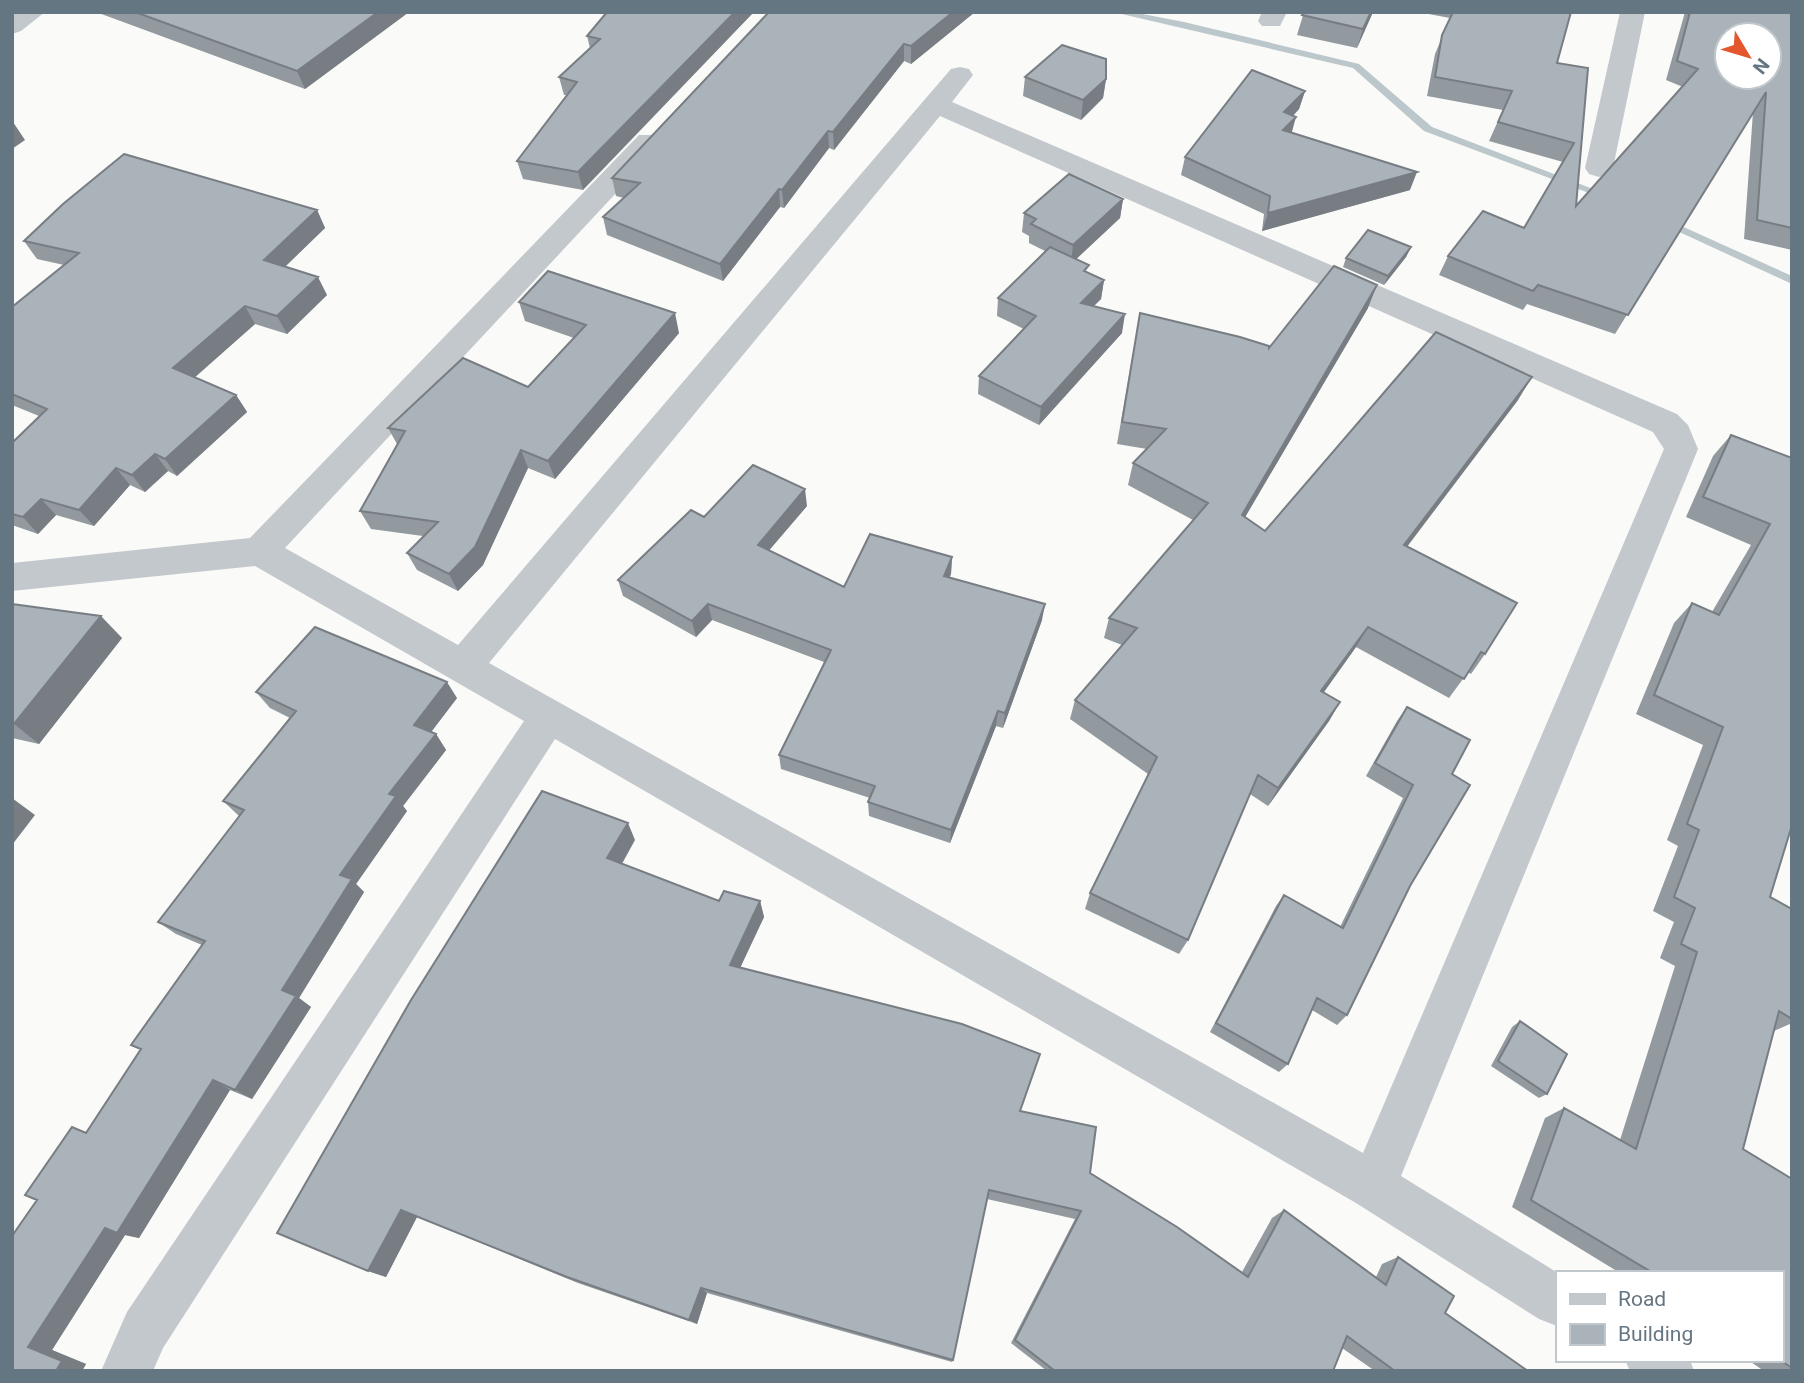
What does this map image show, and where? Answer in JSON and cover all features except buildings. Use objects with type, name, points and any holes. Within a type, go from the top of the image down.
[{"type":"street","points":[[12,26],[33,12]]},
{"type":"street","points":[[1599,168],[1633,12]]},
{"type":"street","points":[[461,668],[947,90],[1665,423],[1676,434],[1681,450],[1373,1186]]},
{"type":"street","points":[[260,551],[667,122]]},
{"type":"street","points":[[12,577],[260,551],[1373,1186],[1556,1300]]},
{"type":"street","points":[[127,1371],[145,1330],[548,717]]},
{"type":"waterway","points":[[1117,12],[1356,66],[1428,129],[1609,197]]},
{"type":"waterway","points":[[1666,222],[1792,280]]}]
